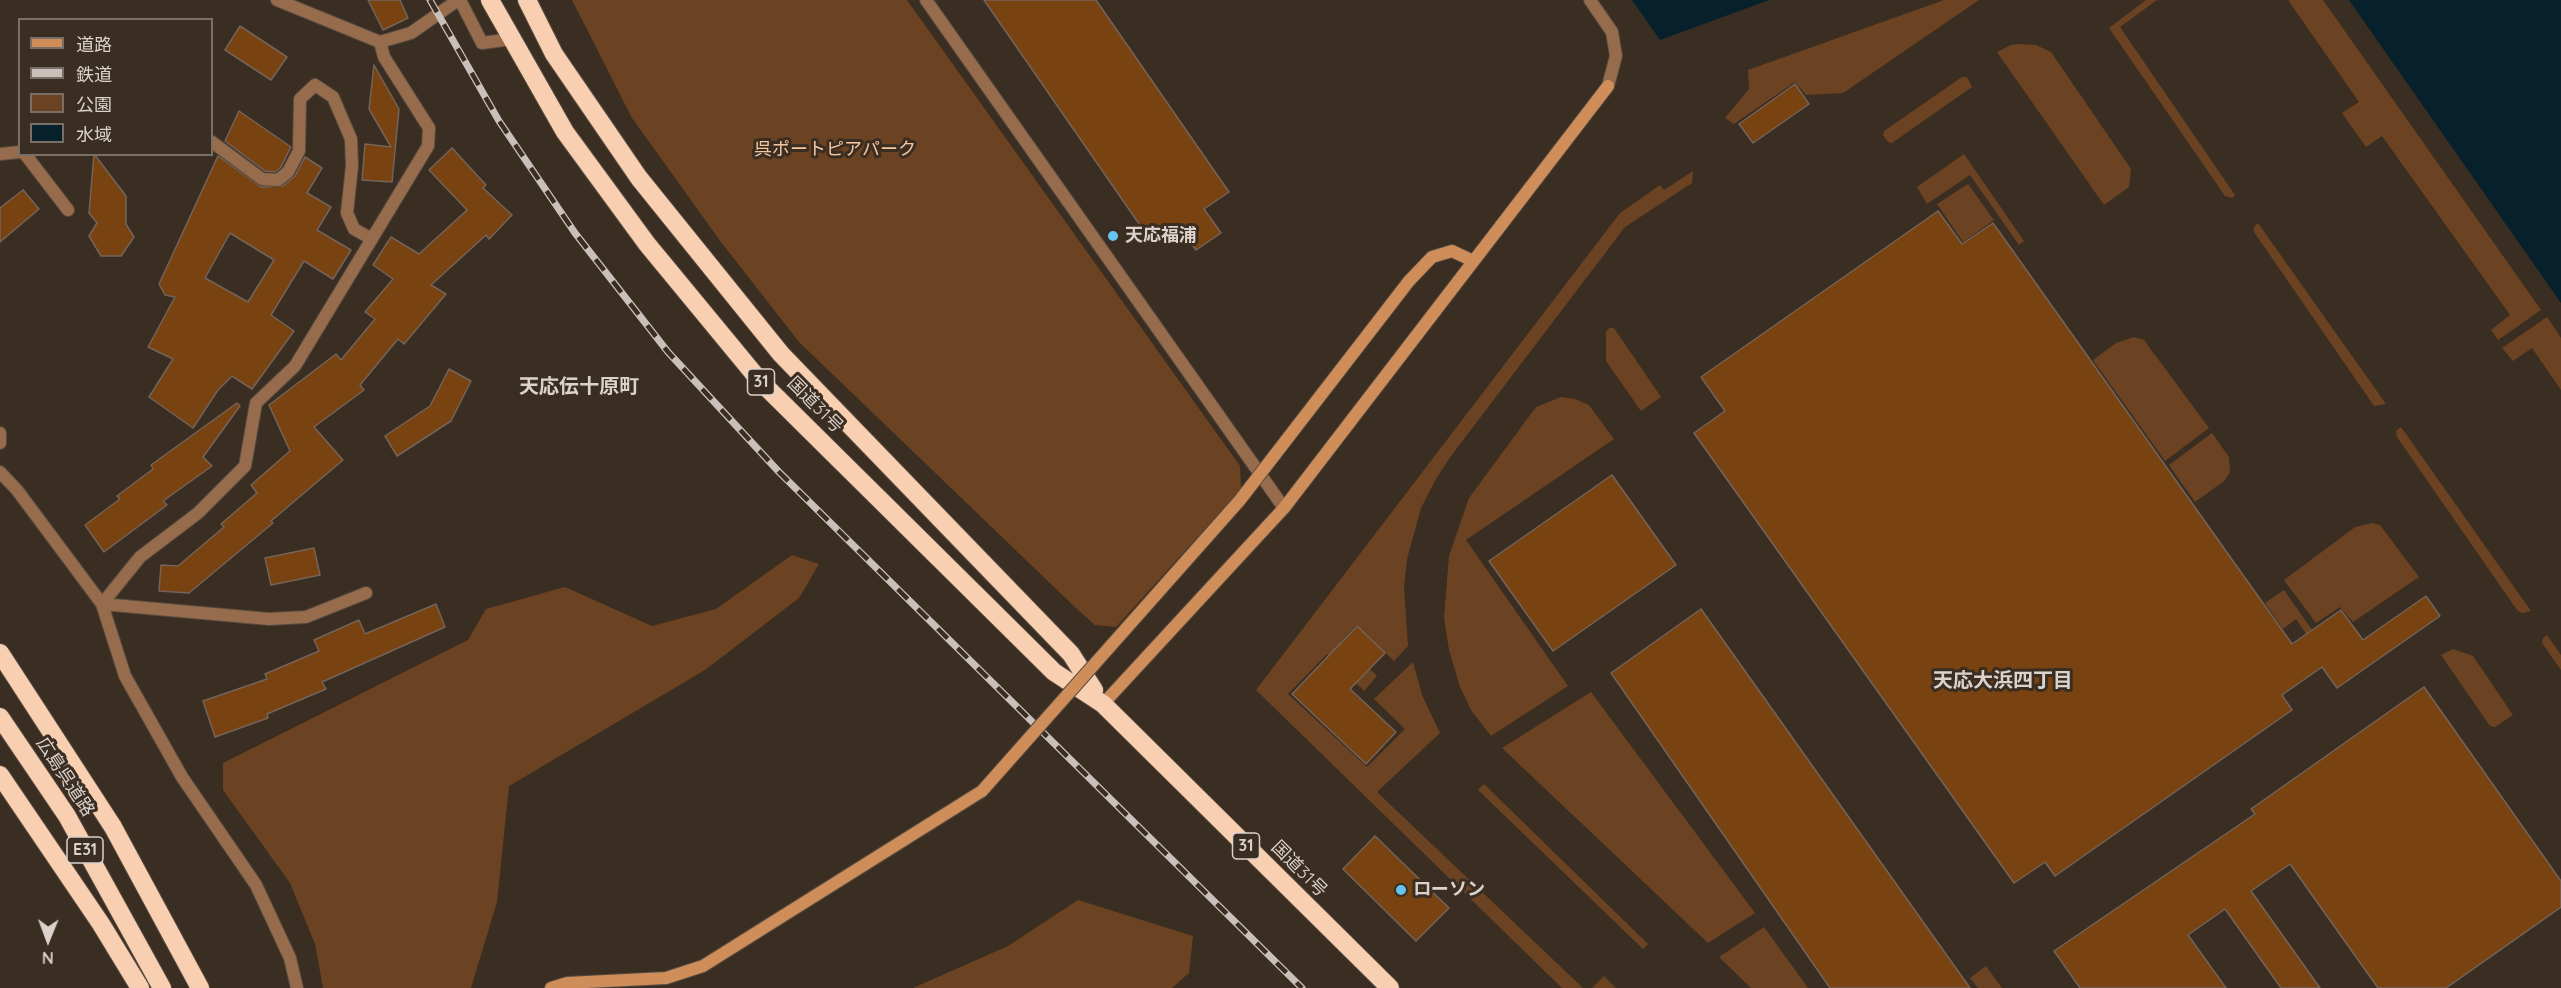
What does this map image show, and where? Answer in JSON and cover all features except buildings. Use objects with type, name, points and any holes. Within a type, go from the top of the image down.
[{"type":"highway","name":"国道31号","points":[[490,0],[565,132],[647,244],[760,381],[1054,672],[1103,704],[1389,988]]},
{"type":"highway","name":"国道31号","points":[[527,0],[554,54],[639,178],[782,354],[1071,654],[1103,704]]},
{"type":"highway","points":[[0,653],[113,827],[200,988]]},
{"type":"highway","name":"広島呉道路","points":[[0,717],[67,816],[162,988]]},
{"type":"highway","points":[[0,775],[101,924],[140,988]]},
{"type":"street","points":[[277,0],[305,6],[380,42],[411,33],[459,0],[482,43],[512,39]]},
{"type":"street","points":[[926,0],[1284,508]]},
{"type":"street","points":[[1103,704],[1284,508],[1471,260],[1608,86],[1616,56],[1612,32],[1590,0]]},
{"type":"street","points":[[102,604],[140,557],[198,513],[245,466],[256,403],[296,366],[428,146],[429,128],[384,57],[380,42]]},
{"type":"street","points":[[213,143],[262,179],[278,180],[288,172],[299,151],[300,99],[315,85],[333,97],[351,140],[352,166],[347,213],[354,229],[372,239]]},
{"type":"street","points":[[0,154],[18,152]]},
{"type":"street","points":[[27,156],[68,210]]},
{"type":"street","points":[[551,988],[567,983],[666,978],[703,966],[982,791],[1240,500],[1409,281],[1432,257],[1452,252],[1471,260]]},
{"type":"street","points":[[0,433],[0,443]]},
{"type":"street","points":[[0,472],[17,490],[102,604],[125,676],[182,777],[256,885],[290,958],[297,988]]},
{"type":"street","points":[[102,604],[269,619],[306,617],[366,593]]},
{"type":"green space","name":"呉ポートピアパーク","points":[[572,0],[907,0],[1240,466],[1241,489],[1116,627],[1095,625],[1078,610],[799,342],[721,242],[632,118]]},
{"type":"green space","points":[[1944,0],[1979,0],[1843,93],[1806,95],[1795,82],[1734,124],[1725,118],[1749,89],[1748,70]]},
{"type":"green space","points":[[2146,0],[2157,0],[2120,27],[2235,195],[2232,198],[2225,196],[2109,28]]},
{"type":"green space","points":[[2288,0],[2323,0],[2541,310],[2498,340],[2491,330],[2510,315],[2382,136],[2366,147],[2342,113],[2359,102]]},
{"type":"green space","points":[[2011,45],[2036,45],[2051,52],[2131,169],[2129,187],[2104,205],[1997,52]]},
{"type":"green space","points":[[1962,77],[1967,77],[1972,87],[1892,143],[1888,142],[1883,135],[1884,131]]},
{"type":"green space","points":[[1964,154],[2024,241],[2019,245],[1970,175],[1927,204],[1917,187]]},
{"type":"green space","points":[[1693,171],[1692,183],[1625,227],[1451,456],[1436,479],[1421,508],[1407,559],[1404,587],[1408,646],[1394,661],[1356,625],[1341,641],[1377,676],[1364,691],[1327,654],[1288,694],[1367,767],[1405,729],[1374,699],[1413,662],[1422,695],[1440,733],[1377,792],[1583,988],[1562,988],[1256,690],[1620,213],[1660,185],[1664,190]]},
{"type":"green space","points":[[1968,184],[1994,220],[1963,242],[1937,204]]},
{"type":"green space","points":[[2258,223],[2386,404],[2374,406],[2254,232],[2254,227]]},
{"type":"green space","points":[[2547,317],[2561,338],[2561,390],[2532,348],[2513,361],[2502,348]]},
{"type":"green space","points":[[1609,328],[1614,328],[1661,397],[1641,411],[1606,361],[1606,332]]},
{"type":"green space","points":[[2134,337],[2144,340],[2209,428],[2165,461],[2093,360],[2116,343]]},
{"type":"green space","points":[[1561,397],[1575,399],[1589,405],[1614,439],[1466,540],[1568,686],[1491,736],[1471,710],[1460,687],[1449,650],[1444,618],[1449,556],[1469,498],[1536,407]]},
{"type":"green space","points":[[2401,427],[2531,611],[2522,613],[2517,610],[2397,437],[2396,431]]},
{"type":"green space","points":[[2212,433],[2229,457],[2230,472],[2224,481],[2195,502],[2169,465]]},
{"type":"green space","points":[[2372,523],[2380,525],[2419,577],[2353,622],[2340,607],[2316,623],[2284,580],[2355,527]]},
{"type":"green space","points":[[792,555],[819,564],[799,598],[705,670],[509,786],[497,902],[471,988],[323,988],[315,944],[290,883],[223,790],[223,763],[468,640],[486,609],[565,587],[652,626],[716,609]]},
{"type":"green space","points":[[2284,590],[2322,644],[2316,649],[2296,619],[2283,629],[2265,603]]},
{"type":"green space","points":[[2547,635],[2561,655],[2561,670],[2542,643],[2543,638]]},
{"type":"green space","points":[[2453,649],[2473,656],[2513,715],[2495,727],[2490,726],[2441,655]]},
{"type":"green space","points":[[1591,692],[1755,913],[1708,943],[1502,748]]},
{"type":"green space","points":[[1484,784],[1648,944],[1643,949],[1478,790]]},
{"type":"green space","points":[[1078,900],[1193,936],[1189,973],[1172,988],[913,988],[1008,946]]},
{"type":"green space","points":[[1764,927],[1808,988],[1751,988],[1719,957]]},
{"type":"green space","points":[[1986,966],[2002,988],[1978,988],[1970,978]]},
{"type":"green space","points":[[1604,976],[1616,988],[1592,988]]},
{"type":"water","points":[[1632,0],[1769,0],[1660,40]]},
{"type":"water","points":[[2349,0],[2561,0],[2561,303]]},
{"type":"railway","points":[[430,0],[499,121],[575,233],[668,352],[779,472],[1302,988]]},
{"type":"place","name":"天応福浦","points":[[1113,236]]},
{"type":"place","name":"ローソン","points":[[1401,890]]},
{"type":"district","name":"天応伝十原町","points":[[579,387]]},
{"type":"district","name":"天応大浜四丁目","points":[[2003,681]]}]
